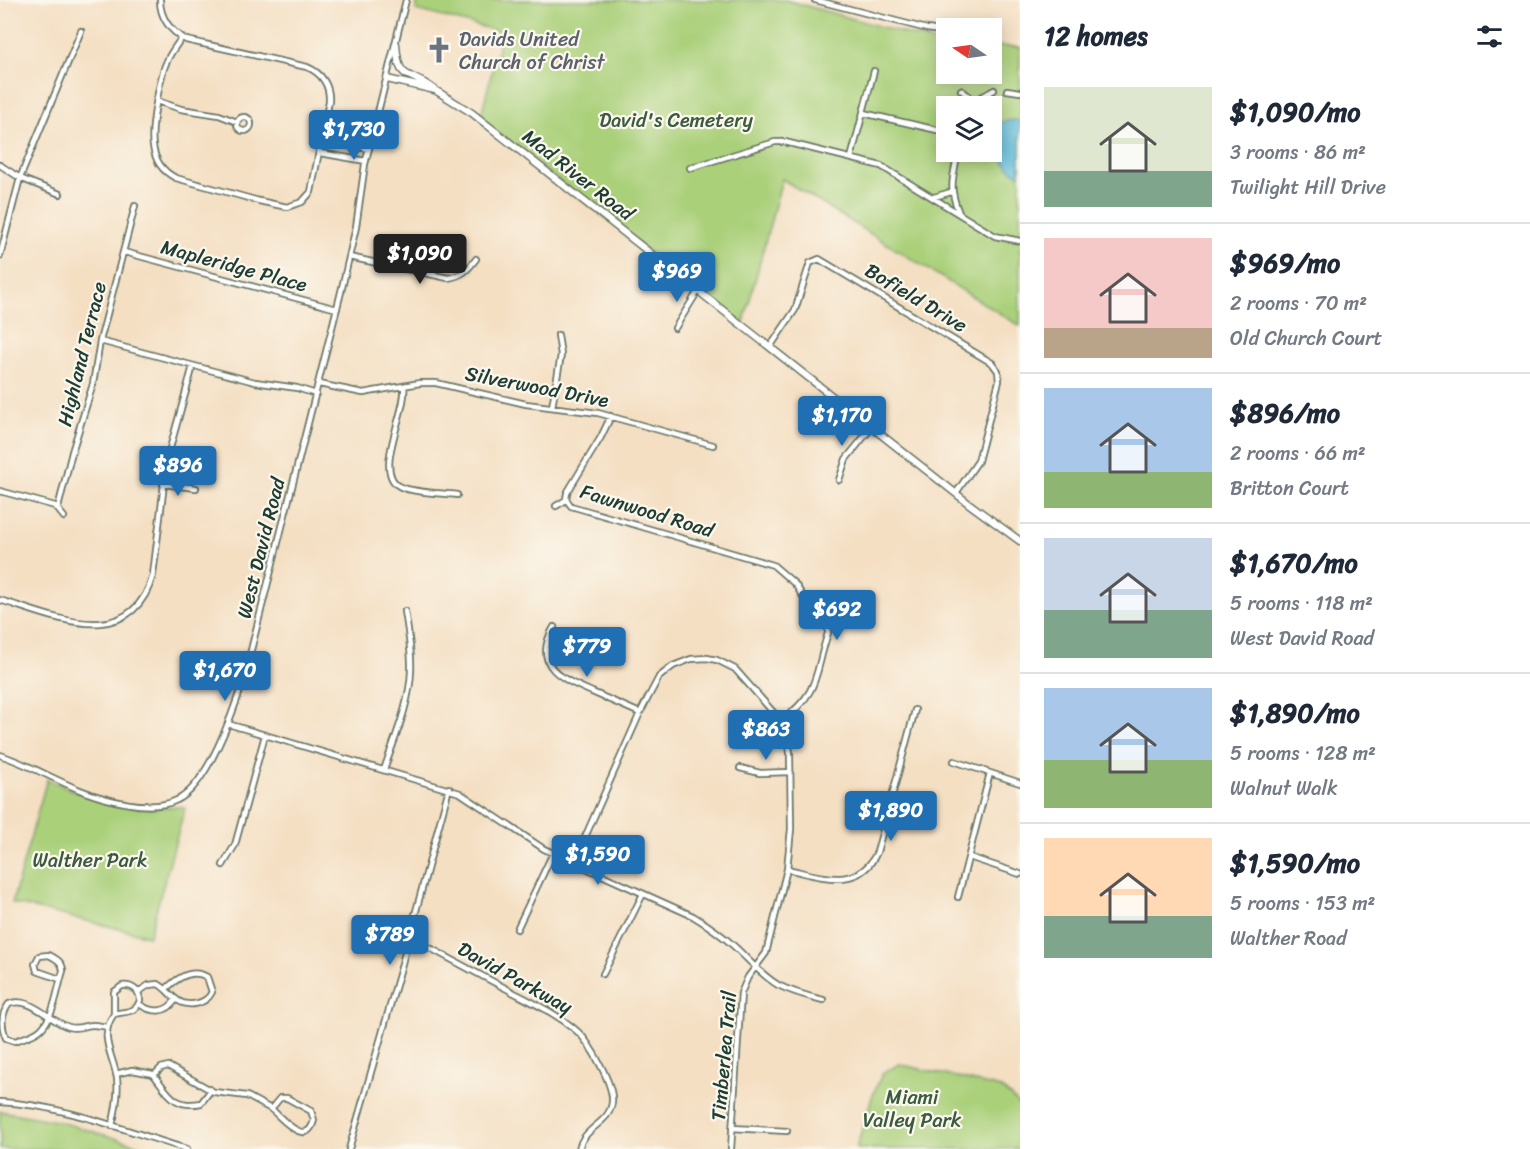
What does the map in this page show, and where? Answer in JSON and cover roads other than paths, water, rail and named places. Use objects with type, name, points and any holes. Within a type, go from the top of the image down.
[{"type":"street","points":[[160,0],[163,17],[173,31],[182,37],[209,46],[307,68],[322,78],[330,92],[311,192],[302,202],[290,206],[259,201],[176,178],[159,163],[153,150],[152,122],[165,64],[182,37]]},
{"type":"street","name":"West David Road","points":[[0,755],[104,798],[138,804],[165,804],[176,801],[196,785],[228,724],[244,678],[337,309],[366,161],[406,0]]},
{"type":"street","points":[[815,0],[936,30]]},
{"type":"street","points":[[0,256],[20,178],[81,31]]},
{"type":"street","points":[[396,44],[401,71],[435,90]]},
{"type":"street","points":[[851,158],[874,71]]},
{"type":"street","name":"Mad River Road","points":[[387,79],[435,90],[472,113],[956,493],[1020,540]]},
{"type":"street","points":[[961,90],[969,96]]},
{"type":"street","points":[[983,96],[994,90]]},
{"type":"street","points":[[1007,90],[1020,92]]},
{"type":"street","points":[[157,101],[182,109],[219,115],[237,122]]},
{"type":"street","points":[[863,113],[936,130]]},
{"type":"street","points":[[322,140],[369,149]]},
{"type":"street","points":[[690,168],[775,142],[785,142],[881,166],[995,236],[1020,241]]},
{"type":"street","points":[[320,153],[366,161]]},
{"type":"street","points":[[956,162],[951,192],[959,214]]},
{"type":"street","points":[[0,165],[20,178],[60,194]]},
{"type":"street","points":[[933,198],[951,192]]},
{"type":"street","name":"Highland Terrace","points":[[58,508],[93,384],[100,340],[135,206]]},
{"type":"street","name":"Mapleridge Place","points":[[123,252],[337,309]]},
{"type":"street","points":[[349,257],[448,278],[468,270],[476,259]]},
{"type":"street","name":"Bofield Drive","points":[[770,347],[795,310],[810,263],[816,259],[826,261],[986,358],[996,369],[999,381],[978,461],[956,493]]},
{"type":"street","points":[[675,328],[698,291]]},
{"type":"street","points":[[552,407],[561,355],[558,335]]},
{"type":"street","points":[[100,340],[255,382],[297,388],[316,394]]},
{"type":"street","points":[[0,600],[87,624],[112,621],[133,610],[145,595],[153,575],[170,444],[193,366]]},
{"type":"street","name":"Silverwood Drive","points":[[319,384],[363,393],[436,383],[514,402],[584,410],[611,416],[713,445]]},
{"type":"street","points":[[404,386],[403,403],[388,466],[390,477],[394,483],[404,488],[457,495]]},
{"type":"street","name":"Fawnwood Road","points":[[611,416],[567,493],[566,500],[574,508],[776,567],[795,584],[813,612],[829,630],[810,692],[802,704],[781,721]]},
{"type":"street","points":[[839,480],[846,459],[872,427]]},
{"type":"street","points":[[163,484],[196,488]]},
{"type":"street","points":[[0,491],[58,508],[64,517]]},
{"type":"street","points":[[556,506],[566,500]]},
{"type":"street","points":[[384,770],[410,681],[411,655],[405,611]]},
{"type":"street","points":[[554,627],[549,635],[546,650],[548,662],[556,674],[640,713]]},
{"type":"street","name":"Timberlea Trail","points":[[574,862],[653,685],[666,671],[684,661],[707,658],[735,669],[781,721],[789,744],[791,829],[787,868],[768,946],[744,986],[740,1002],[731,1149]]},
{"type":"street","points":[[787,868],[832,879],[842,879],[858,874],[870,864],[877,852],[915,710]]},
{"type":"street","points":[[228,724],[449,788],[468,797],[532,842],[707,925],[777,984],[823,1000]]},
{"type":"street","points":[[223,865],[235,845],[265,735]]},
{"type":"street","points":[[954,761],[1020,783]]},
{"type":"street","points":[[740,768],[760,773],[790,772]]},
{"type":"street","points":[[958,897],[990,773]]},
{"type":"street","points":[[349,1149],[449,788]]},
{"type":"street","points":[[517,929],[553,853]]},
{"type":"street","points":[[969,857],[1020,874]]},
{"type":"street","points":[[603,974],[642,894]]},
{"type":"street","name":"David Parkway","points":[[409,937],[544,1010],[573,1028],[585,1039],[609,1085],[612,1101],[608,1113],[584,1135],[579,1149]]},
{"type":"street","points":[[60,979],[37,971],[34,964],[39,956],[49,955],[60,962],[63,971],[49,1016],[42,1028],[15,1041],[9,1040],[4,1035],[3,1013],[12,1002],[36,1008],[49,1016],[71,1028],[93,1025],[107,1027]]},
{"type":"street","points":[[138,992],[154,983],[166,989],[176,999],[188,1004],[206,1001],[212,992],[210,981],[201,974],[178,979],[166,989]]},
{"type":"street","points":[[112,1126],[117,1100],[116,1074],[107,1047],[107,1027],[114,1014],[113,997],[118,988],[127,986],[138,992],[139,1004],[134,1010],[114,1014]]},
{"type":"street","points":[[139,1004],[148,1010],[161,1010],[171,1006],[176,999]]},
{"type":"street","points":[[154,1075],[161,1068],[168,1066],[211,1090],[252,1098],[271,1109],[299,1132],[309,1131],[314,1124],[311,1111],[287,1098],[280,1098],[271,1109]]},
{"type":"street","points":[[116,1074],[137,1070],[154,1075],[168,1096],[190,1104],[201,1103],[211,1090]]},
{"type":"street","points":[[0,1102],[45,1108],[187,1149]]},
{"type":"street","points":[[732,1128],[787,1131]]},
{"type":"water","points":[[1020,121],[1020,175],[1007,166],[1002,158],[1002,122]]},
{"type":"place","name":"Davids United Church of Christ","points":[[439,50]]},
{"type":"park label","name":"David's Cemetery","points":[[676,120]]},
{"type":"park label","name":"Walther Park","points":[[90,860]]},
{"type":"park label","name":"Miami Valley Park","points":[[912,1108]]}]
